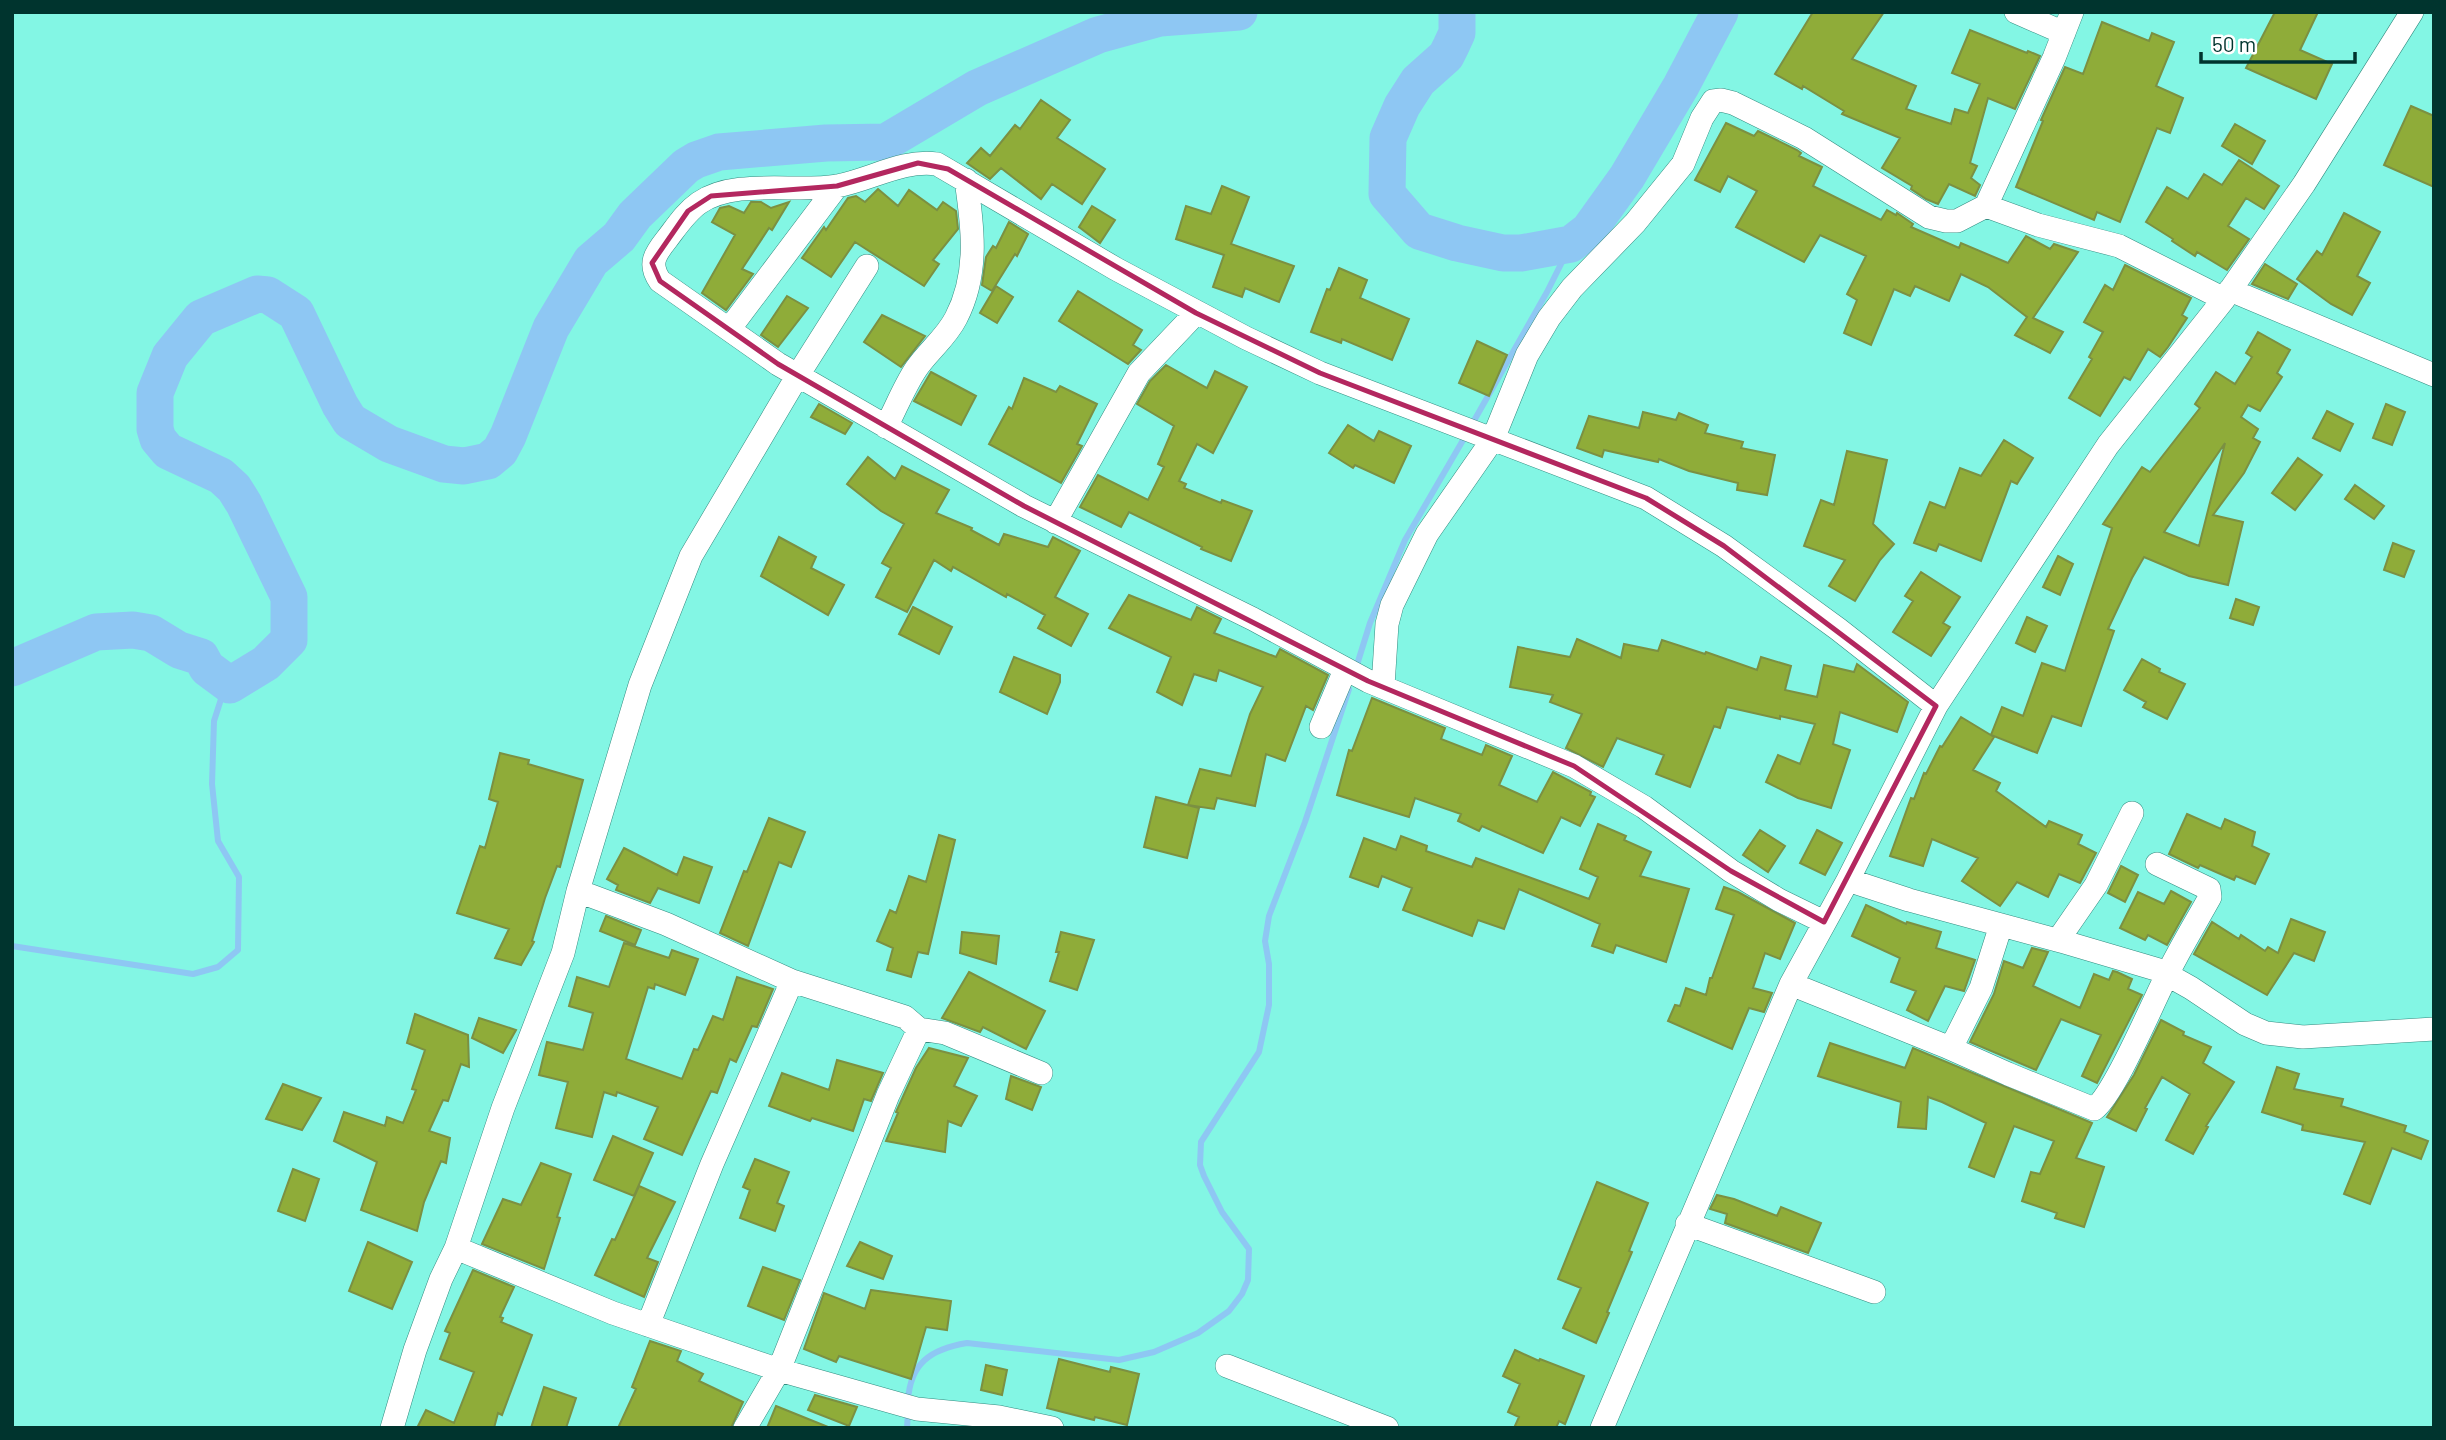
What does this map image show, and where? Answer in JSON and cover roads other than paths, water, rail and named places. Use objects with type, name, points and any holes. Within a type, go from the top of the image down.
[{"type":"street","points":[[1321,727],[1362,677],[1387,624],[1396,596],[1475,432],[1549,317],[1572,288],[1635,223],[1683,164],[1702,118],[1713,101],[1733,103],[1804,138],[1929,217],[1957,221],[1986,206],[2068,22],[2016,12]]},
{"type":"street","points":[[1602,1428],[1791,984],[1848,880],[1936,706],[2108,445],[2227,294],[2317,164],[2412,12]]},
{"type":"street","points":[[1824,922],[1779,900],[1731,871],[1644,807],[1574,766],[1362,677],[1253,619],[1055,522],[886,427],[778,364],[660,281],[652,264],[656,252],[688,212],[711,196],[730,191],[837,186],[918,163],[937,164],[1115,269],[1196,313],[1320,373],[1646,498],[1724,546],[1838,629],[1936,706]]},
{"type":"street","points":[[886,427],[912,375],[943,339],[966,296],[973,248],[966,180]]},
{"type":"street","points":[[730,328],[837,186]]},
{"type":"street","points":[[1986,206],[2038,225],[2126,249],[2227,294],[2434,375]]},
{"type":"street","points":[[391,1428],[415,1350],[441,1279],[456,1248],[503,1108],[563,953],[578,891],[640,685],[691,556],[867,266]]},
{"type":"street","points":[[1055,522],[1139,373],[1196,313]]},
{"type":"street","points":[[2057,940],[2096,885],[2132,813]]},
{"type":"street","points":[[1791,984],[2095,1109],[2114,1082],[2210,893],[2209,889],[2157,864]]},
{"type":"street","points":[[1848,880],[2168,974],[2245,1024],[2266,1033],[2302,1037],[2434,1028]]},
{"type":"street","points":[[578,891],[666,923],[792,981],[905,1017],[919,1029],[945,1033],[1041,1073]]},
{"type":"street","points":[[1951,1048],[1984,980],[2001,925]]},
{"type":"street","points":[[648,1325],[712,1164],[792,981]]},
{"type":"street","points":[[746,1428],[779,1370],[882,1108],[919,1029]]},
{"type":"street","points":[[1687,1224],[1874,1292]]},
{"type":"street","points":[[456,1248],[613,1313],[779,1370],[917,1409],[999,1418],[1052,1428]]},
{"type":"street","points":[[1227,1366],[1387,1428]]},
{"type":"waterway","points":[[12,668],[96,632],[133,630],[151,633],[179,650],[201,657],[207,668],[230,685],[266,663],[289,640],[289,597],[234,488],[221,476],[168,451],[158,439],[155,429],[155,393],[170,356],[201,318],[257,294],[268,295],[296,313],[350,421],[389,444],[444,464],[464,466],[488,461],[500,451],[508,436],[551,328],[591,261],[619,237],[635,215],[686,166],[696,160],[719,152],[826,143],[886,142],[977,88],[1098,35],[1160,18],[1239,12]]},
{"type":"waterway","points":[[1457,12],[1457,33],[1446,56],[1418,81],[1402,106],[1388,138],[1387,194],[1419,231],[1503,253],[1521,253],[1571,244],[1589,230],[1627,177],[1681,86],[1720,12]]},
{"type":"waterway","points":[[1471,426],[1571,244]]},
{"type":"waterway","points":[[1356,668],[1370,623],[1405,540],[1466,435]]},
{"type":"waterway","points":[[12,946],[193,974],[218,967],[238,950],[239,877],[218,841],[212,784],[214,721],[223,693],[230,685]]},
{"type":"waterway","points":[[908,1401],[913,1377],[918,1368],[925,1360],[943,1349],[967,1343],[1119,1360],[1154,1352],[1198,1333],[1229,1311],[1242,1294],[1248,1280],[1249,1249],[1222,1212],[1204,1176],[1200,1165],[1201,1142],[1259,1052],[1269,1005],[1269,964],[1265,941],[1269,916],[1305,822],[1349,689]]},
{"type":"waterway","points":[[907,1428],[908,1412]]}]
